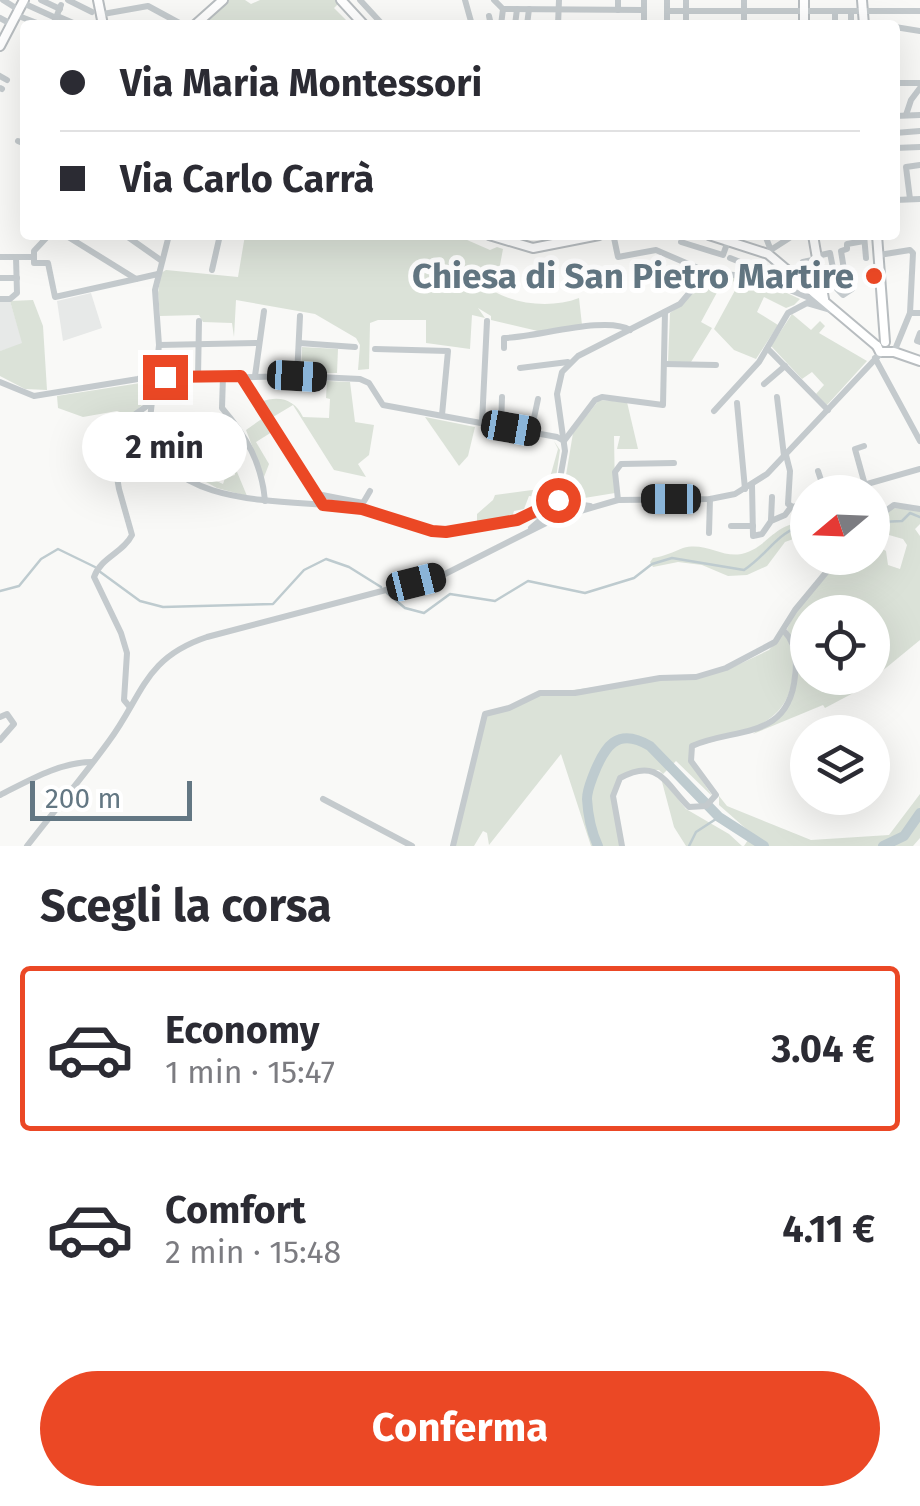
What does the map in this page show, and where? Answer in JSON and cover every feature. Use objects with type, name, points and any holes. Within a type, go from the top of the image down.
[{"type":"main road","points":[[98,0],[103,20]]},
{"type":"main road","points":[[211,4],[222,0]]},
{"type":"main road","points":[[340,0],[359,20]]},
{"type":"main road","points":[[804,0],[804,20]]},
{"type":"main road","points":[[862,0],[864,20]]},
{"type":"main road","points":[[2,40],[21,5]]},
{"type":"main road","points":[[514,240],[532,248],[569,240]]},
{"type":"main road","points":[[741,240],[770,240],[822,302],[882,351],[920,360]]},
{"type":"main road","points":[[815,240],[822,302]]},
{"type":"main road","points":[[878,240],[882,351]]},
{"type":"street","points":[[3,0],[59,12],[92,12]]},
{"type":"street","points":[[41,0],[59,12]]},
{"type":"street","points":[[360,0],[378,20]]},
{"type":"street","points":[[494,0],[502,6],[644,10]]},
{"type":"street","points":[[606,0],[606,10]]},
{"type":"street","points":[[618,0],[618,10]]},
{"type":"street","points":[[644,0],[644,20]]},
{"type":"street","points":[[667,0],[667,20]]},
{"type":"street","points":[[686,0],[691,11],[688,20]]},
{"type":"street","points":[[744,0],[744,20]]},
{"type":"street","points":[[103,14],[148,6],[174,20]]},
{"type":"street","points":[[667,11],[920,10]]},
{"type":"street","points":[[835,11],[835,20]]},
{"type":"street","points":[[851,11],[851,20]]},
{"type":"street","points":[[0,18],[11,24]]},
{"type":"street","points":[[906,115],[920,86]]},
{"type":"street","points":[[900,116],[920,116]]},
{"type":"street","points":[[910,199],[906,166],[920,165]]},
{"type":"street","points":[[900,200],[920,198]]},
{"type":"street","points":[[43,240],[34,263],[48,262],[55,297],[158,274]]},
{"type":"street","points":[[73,240],[136,278]]},
{"type":"street","points":[[132,240],[162,261]]},
{"type":"street","points":[[166,240],[154,311],[158,362],[151,428],[154,442],[178,472],[223,494],[362,509],[446,532],[618,500],[722,499],[749,487],[828,410],[882,351],[910,313],[912,251],[879,255]]},
{"type":"street","points":[[212,270],[219,240]]},
{"type":"street","points":[[614,240],[618,257],[656,250],[707,272],[761,278],[822,302]]},
{"type":"street","points":[[726,256],[727,240]]},
{"type":"street","points":[[810,287],[803,262],[830,253],[837,289],[843,295],[849,285],[841,251],[847,249],[846,244],[860,240]]},
{"type":"street","points":[[864,240],[866,258]]},
{"type":"street","points":[[682,242],[765,272],[761,278]]},
{"type":"street","points":[[0,257],[34,257]]},
{"type":"street","points":[[0,299],[10,299],[17,293],[16,257]]},
{"type":"street","points":[[520,368],[570,362],[685,299],[707,272]]},
{"type":"street","points":[[0,278],[16,278]]},
{"type":"street","points":[[714,411],[759,362],[788,313],[807,303],[832,313],[836,310]]},
{"type":"street","points":[[254,376],[264,311]]},
{"type":"street","points":[[564,441],[595,400],[602,397],[664,405],[665,312]]},
{"type":"street","points":[[910,313],[920,313]]},
{"type":"street","points":[[297,376],[300,316]]},
{"type":"street","points":[[482,423],[488,320]]},
{"type":"street","points":[[198,377],[199,321]]},
{"type":"street","points":[[504,348],[504,338],[606,326],[630,330]]},
{"type":"street","points":[[916,341],[920,332]]},
{"type":"street","points":[[299,343],[354,347]]},
{"type":"street","points":[[158,345],[259,344]]},
{"type":"street","points":[[375,349],[448,351],[442,415]]},
{"type":"street","points":[[882,351],[920,440]]},
{"type":"street","points":[[770,352],[828,410]]},
{"type":"street","points":[[522,535],[551,512],[564,441],[556,394],[558,381],[570,362]]},
{"type":"street","points":[[664,364],[716,366]]},
{"type":"street","points":[[764,384],[785,366]]},
{"type":"street","points":[[222,376],[222,408],[244,434],[256,460],[265,501]]},
{"type":"street","points":[[241,376],[323,505]]},
{"type":"street","points":[[0,382],[34,396],[154,378],[360,378],[383,405],[564,441]]},
{"type":"street","points":[[778,396],[785,456],[790,465],[790,505]]},
{"type":"street","points":[[501,426],[502,397]]},
{"type":"street","points":[[531,432],[538,398]]},
{"type":"street","points":[[128,706],[124,700],[127,654],[94,577],[106,558],[131,540],[133,531],[119,489],[113,441],[116,428],[152,402]]},
{"type":"street","points":[[737,403],[753,536],[762,534],[771,521],[785,515],[790,508]]},
{"type":"street","points":[[862,475],[855,450],[864,446]]},
{"type":"street","points":[[618,500],[616,472],[621,464],[674,463]]},
{"type":"street","points":[[890,478],[920,469]]},
{"type":"street","points":[[818,471],[819,475]]},
{"type":"street","points":[[551,512],[564,512],[560,476]]},
{"type":"street","points":[[316,494],[363,503],[370,492]]},
{"type":"street","points":[[771,521],[772,497]]},
{"type":"street","points":[[709,532],[710,500]]},
{"type":"street","points":[[561,502],[596,506]]},
{"type":"street","points":[[27,846],[117,730],[143,680],[160,663],[195,640],[454,571],[522,535],[561,502]]},
{"type":"street","points":[[890,507],[894,504],[920,509]]},
{"type":"street","points":[[521,519],[530,523],[530,529]]},
{"type":"street","points":[[731,526],[753,526]]},
{"type":"street","points":[[453,846],[485,714],[510,708],[540,693],[576,693],[711,673],[770,646],[824,575]]},
{"type":"street","points":[[622,846],[613,796],[620,778],[638,771],[654,771],[689,807],[706,806],[716,795],[690,761],[692,746],[754,732],[789,703],[796,655],[784,631]]},
{"type":"street","points":[[0,717],[6,714],[14,724],[0,740]]},
{"type":"street","points":[[0,795],[44,774],[80,762],[93,762]]},
{"type":"street","points":[[323,799],[412,846]]},
{"type":"shaded area","points":[[228,0],[251,4],[260,0],[336,0],[339,3],[334,8],[346,20],[206,20]]},
{"type":"shaded area","points":[[244,240],[467,240],[490,250],[503,249],[495,292],[536,304],[579,298],[582,325],[542,332],[491,320],[478,308],[485,318],[472,315],[470,349],[426,343],[426,320],[378,320],[370,323],[369,369],[358,370],[360,345],[356,338],[315,314],[236,300],[234,337],[232,323],[203,322],[199,315],[160,316],[158,293],[161,273],[166,270],[238,277]]},
{"type":"shaded area","points":[[705,276],[736,277],[731,286],[721,285],[701,322],[712,328],[691,362],[668,362],[670,313],[683,304]]},
{"type":"shaded area","points":[[745,278],[800,299],[786,308],[764,297],[757,312],[778,325],[756,359],[734,350],[714,329]]},
{"type":"shaded area","points":[[91,293],[102,328],[63,341],[57,301]]},
{"type":"shaded area","points":[[33,300],[43,326],[47,390],[25,389],[0,376],[0,351],[22,343],[10,301]]},
{"type":"shaded area","points":[[10,301],[23,344],[0,351],[0,302]]},
{"type":"shaded area","points":[[792,314],[811,330],[820,321],[825,326],[819,333],[867,361],[827,405],[816,394],[824,385],[812,372],[802,379],[771,346]]},
{"type":"shaded area","points":[[302,347],[338,349],[337,373],[301,373]]},
{"type":"shaded area","points":[[327,381],[350,382],[355,422],[374,425],[369,455],[358,464],[366,477],[334,470],[293,405],[273,417],[261,402],[285,400],[295,406],[303,417],[329,418]]},
{"type":"shaded area","points":[[140,383],[150,390],[150,397],[131,416],[117,411],[83,417],[58,408],[57,396]]},
{"type":"shaded area","points":[[599,400],[627,402],[638,449],[617,449],[620,436],[614,436],[615,493],[572,500],[564,487],[573,433]]},
{"type":"shaded area","points":[[425,417],[475,427],[468,456],[459,466]]},
{"type":"shaded area","points":[[263,418],[272,432],[256,442],[269,464],[264,477],[246,430]]},
{"type":"shaded area","points":[[178,423],[190,431],[194,426],[208,436],[223,438],[247,496],[217,488],[182,469],[183,466],[223,484],[225,478],[235,475],[221,448],[195,429],[188,436]]},
{"type":"shaded area","points":[[554,441],[560,450],[556,478],[545,498],[529,496],[524,509],[514,511],[512,517],[477,524],[477,514],[495,495],[547,488],[558,449]]},
{"type":"shaded area","points":[[890,510],[920,510],[920,524],[915,529],[920,536],[920,640],[890,665],[890,595],[810,595],[827,575],[890,575],[890,566],[900,569],[907,545],[903,539],[890,535]]},
{"type":"shaded area","points":[[790,525],[790,540],[767,566],[747,575],[728,576],[702,565],[678,562],[653,567],[650,562],[691,546],[737,555],[745,553]]},
{"type":"shaded area","points":[[786,635],[790,646],[790,687],[779,710],[753,728],[689,748],[689,761],[713,797],[676,761],[663,774],[659,770],[633,770],[614,786],[621,846],[591,846],[561,754],[489,845],[483,831],[474,846],[455,846],[486,715],[541,694],[693,678],[729,669],[769,650]]},
{"type":"shaded area","points":[[793,695],[850,695],[825,708],[823,705],[790,715],[790,719],[753,734],[791,703]]},
{"type":"shaded area","points":[[661,778],[686,809],[742,846],[686,846],[674,827]]},
{"type":"shaded area","points":[[920,794],[920,838],[913,846],[744,846],[752,834],[719,805],[719,796],[727,806],[811,840],[889,835]]},
{"type":"waterway","points":[[890,522],[902,521],[910,513],[920,517]]},
{"type":"waterway","points":[[387,593],[405,608],[424,613],[450,594],[495,601],[528,581],[585,593],[634,578],[652,564],[672,558],[744,570],[790,531]]},
{"type":"waterway","points":[[0,591],[19,586],[41,559],[58,549],[95,567]]},
{"type":"waterway","points":[[99,571],[140,601],[163,607],[273,604],[304,570],[326,559],[349,567],[381,587]]},
{"type":"waterway","points":[[598,846],[589,817],[589,788],[607,748],[629,738],[650,746],[719,817],[764,846]]},
{"type":"waterway","points":[[883,846],[904,836],[920,813]]},
{"type":"waterway","points":[[689,846],[696,832],[719,817]]},
{"type":"place","name":"Chiesa di San Pietro Martire","points":[[874,276]]},
{"type":"route","points":[[165,377],[241,376],[323,505],[362,509],[446,532],[517,520],[558,500]]}]
